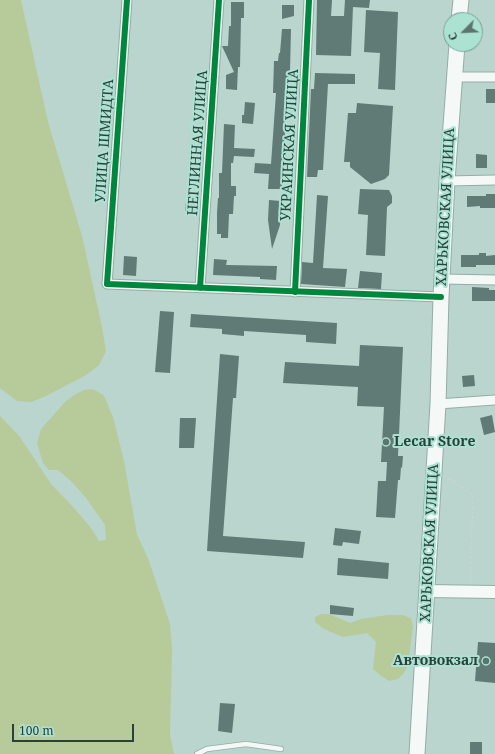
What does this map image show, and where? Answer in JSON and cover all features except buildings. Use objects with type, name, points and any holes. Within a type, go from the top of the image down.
[{"type":"highway","points":[[459,12],[460,0]]},
{"type":"highway","name":"ХАРЬКОВСКАЯ УЛИЦА","points":[[417,754],[435,469],[441,297],[447,181],[456,52]]},
{"type":"main road","points":[[428,591],[495,592]]},
{"type":"street","name":"УЛИЦА ШМИДТА","points":[[126,0],[107,284],[200,288]]},
{"type":"street","name":"НЕГЛИННАЯ УЛИЦА","points":[[200,288],[220,0]]},
{"type":"street","name":"УКРАИНСКАЯ УЛИЦА","points":[[295,292],[309,0]]},
{"type":"street","points":[[454,77],[495,77]]},
{"type":"street","points":[[447,181],[495,180]]},
{"type":"street","points":[[442,279],[495,280]]},
{"type":"street","points":[[200,288],[441,297]]},
{"type":"street","points":[[438,404],[495,400]]},
{"type":"lane","points":[[197,754],[207,749],[246,744],[281,749]]},
{"type":"path","points":[[435,469],[470,492],[473,498],[469,592]]},
{"type":"green space","points":[[0,0],[21,0],[48,122],[82,236],[106,351],[99,365],[86,375],[44,397],[31,402],[17,401],[0,388]]},
{"type":"green space","points":[[91,389],[104,396],[113,417],[124,461],[137,535],[148,558],[170,624],[172,648],[170,735],[174,754],[0,754],[0,416],[20,437],[51,484],[91,528],[99,541],[106,540],[105,525],[86,498],[72,482],[58,470],[49,470],[43,463],[37,443],[41,429],[66,401],[84,390]]},
{"type":"green space","points":[[321,614],[329,614],[350,623],[361,619],[388,615],[402,615],[411,618],[413,626],[408,665],[404,673],[398,679],[389,681],[380,675],[373,669],[376,642],[367,633],[343,637],[324,629],[315,622],[315,617]]},
{"type":"cycle path","points":[[127,0],[107,284],[441,297]]},
{"type":"cycle path","points":[[200,288],[219,0]]},
{"type":"cycle path","points":[[295,292],[309,0]]},
{"type":"place","name":"Lecar Store","points":[[386,442]]},
{"type":"place","name":"Автовокзал","points":[[486,661]]}]
